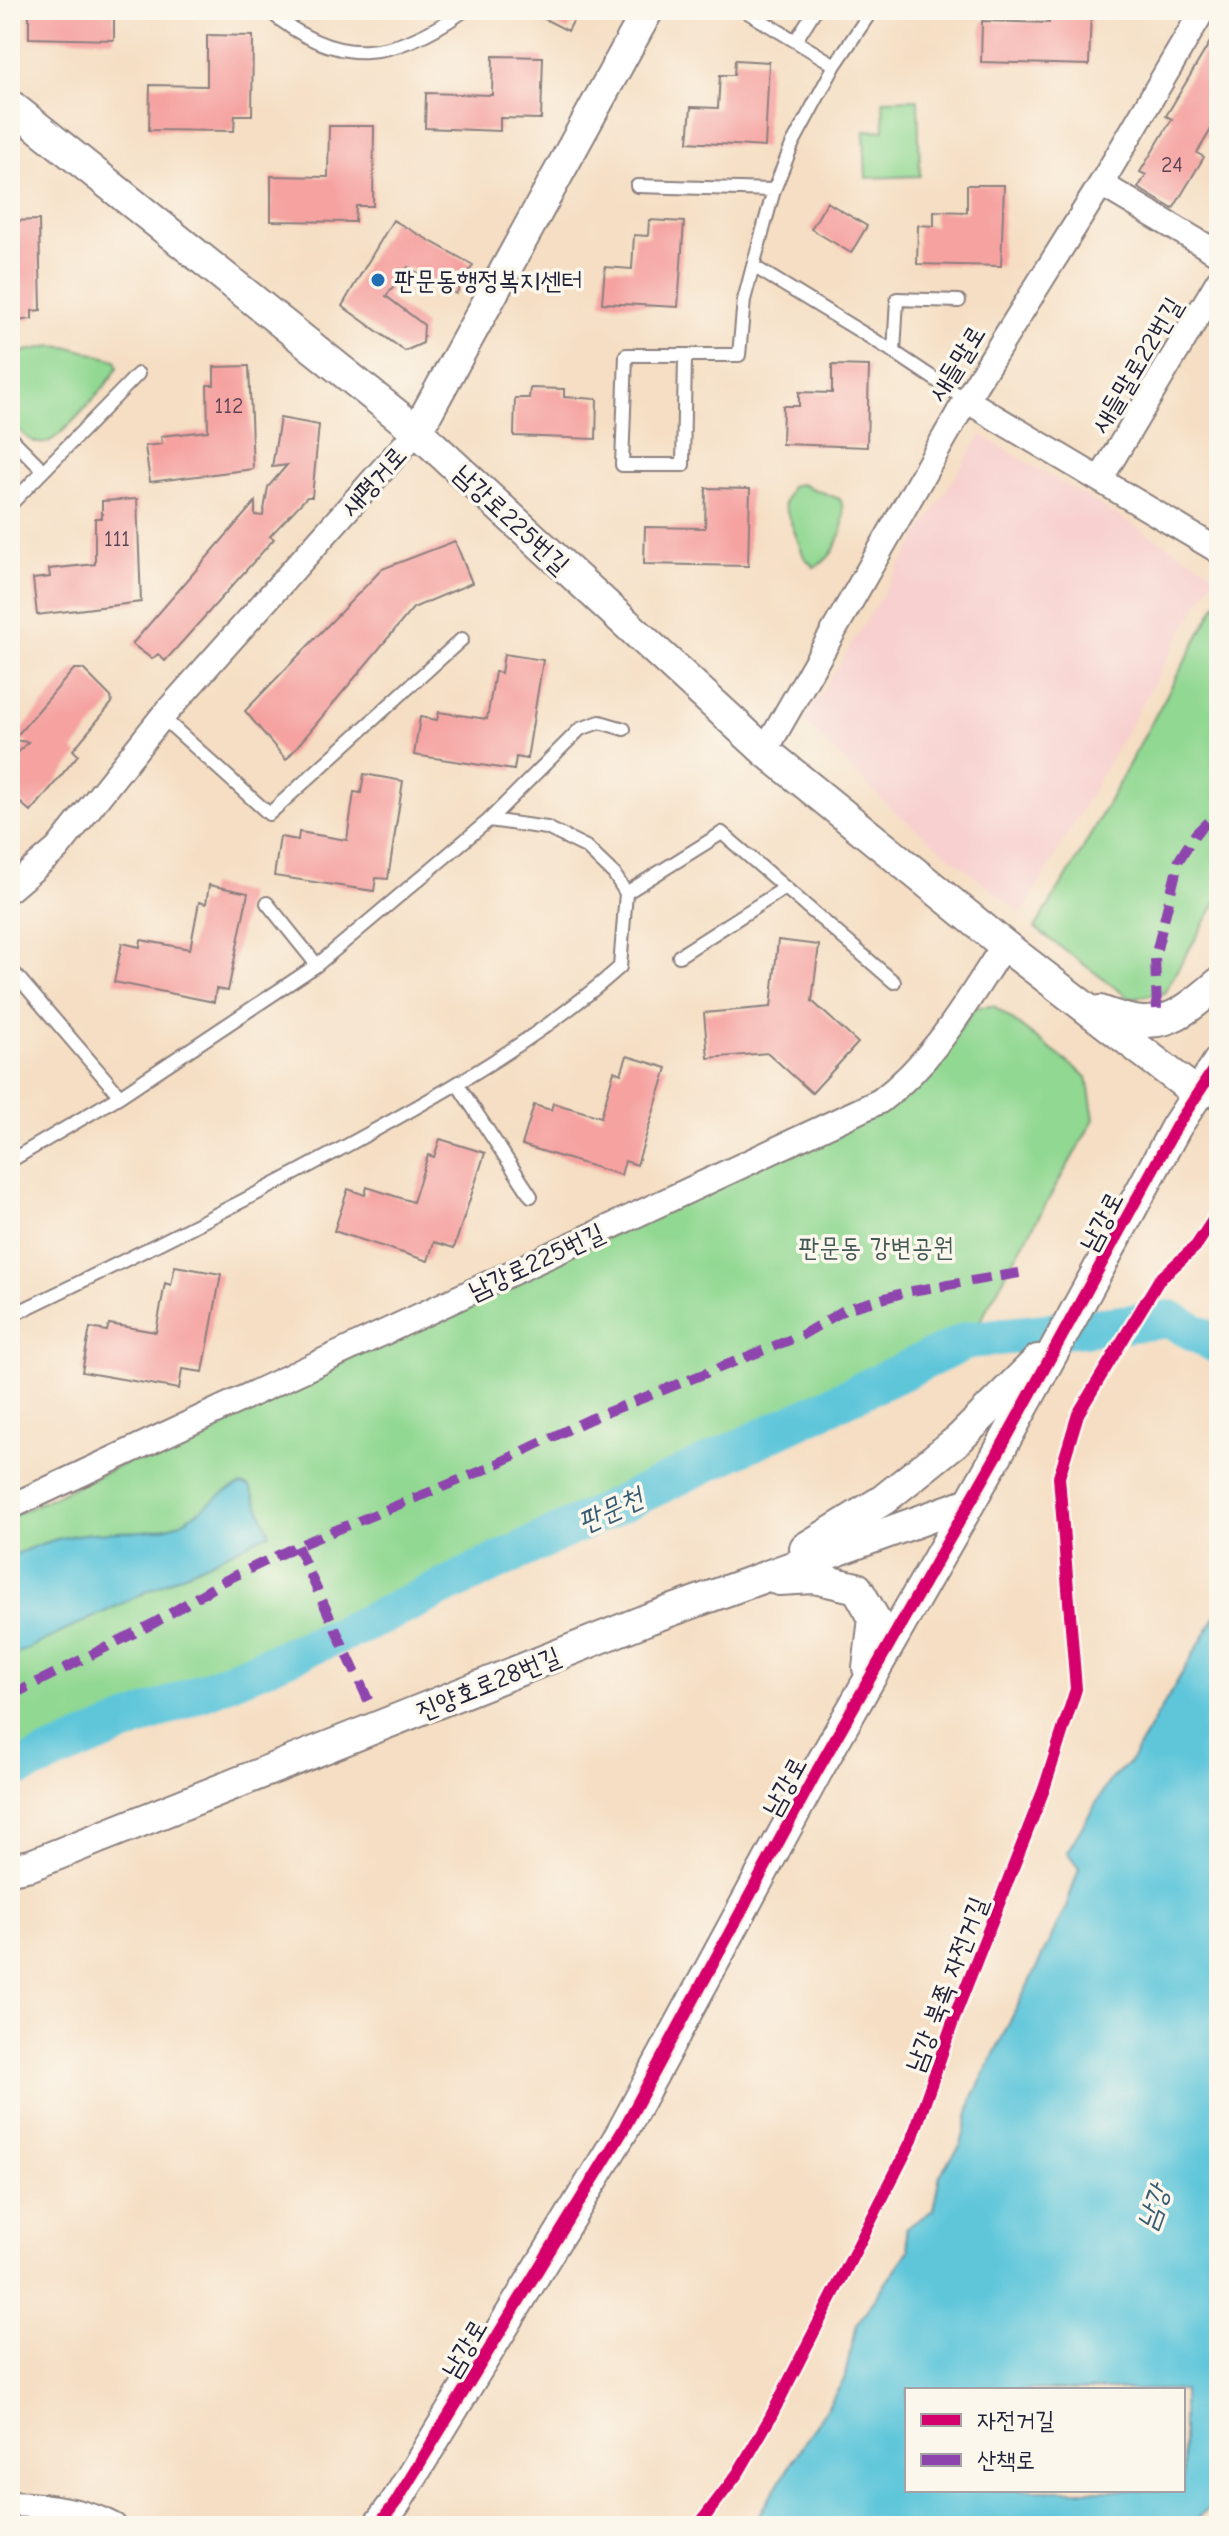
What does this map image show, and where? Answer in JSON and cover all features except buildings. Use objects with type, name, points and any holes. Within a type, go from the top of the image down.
[{"type":"street","name":"새평거로","points":[[10,889],[57,849],[162,717],[417,431],[648,10]]},
{"type":"street","name":"새들말로","points":[[765,751],[966,400],[1101,184],[1203,10]]},
{"type":"street","name":"남강로225번길","points":[[10,105],[417,431],[765,751],[1004,945],[1199,1095]]},
{"type":"street","points":[[1101,184],[1219,254]]},
{"type":"street","name":"새들말로22번길","points":[[1101,478],[1219,280]]},
{"type":"street","points":[[966,400],[1219,551]]},
{"type":"street","name":"남강로225번길","points":[[10,1507],[880,1101],[907,1081],[933,1053],[1004,945]]},
{"type":"street","points":[[1081,1004],[1131,1023],[1160,1023],[1183,1013],[1219,983]]},
{"type":"street","name":"남강로","points":[[378,2526],[396,2502],[622,2132],[867,1682],[997,1455],[1176,1127],[1219,1061]]},
{"type":"street","points":[[749,1582],[883,1500],[959,1439],[1061,1337]]},
{"type":"street","name":"진양호로28번길","points":[[10,1869],[31,1865],[648,1619],[969,1503]]},
{"type":"street","points":[[749,1582],[814,1578],[857,1588],[874,1618],[867,1682]]},
{"type":"street","points":[[10,2504],[36,2505],[100,2518],[114,2526]]},
{"type":"lane","points":[[268,10],[293,31],[326,48],[358,52],[435,32],[465,10]]},
{"type":"lane","points":[[744,10],[835,65]]},
{"type":"lane","points":[[796,40],[815,10]]},
{"type":"lane","points":[[685,357],[683,465],[622,465],[626,355],[739,355],[744,300],[774,190],[792,145],[835,65],[872,10]]},
{"type":"lane","points":[[637,186],[774,190]]},
{"type":"lane","points":[[753,266],[966,400]]},
{"type":"lane","points":[[894,352],[897,299],[959,301]]},
{"type":"lane","points":[[10,505],[138,374]]},
{"type":"lane","points":[[10,437],[43,470]]},
{"type":"lane","points":[[162,717],[269,814],[462,639]]},
{"type":"lane","points":[[10,1161],[120,1096],[317,965],[489,820],[580,729],[600,722],[624,729]]},
{"type":"lane","points":[[10,1316],[228,1211],[458,1085],[590,994],[620,967],[626,893],[614,874],[586,847],[547,828],[489,820]]},
{"type":"lane","points":[[626,893],[722,833],[894,982]]},
{"type":"lane","points":[[679,956],[785,888]]},
{"type":"lane","points":[[267,903],[317,965]]},
{"type":"lane","points":[[10,968],[14,981],[120,1096]]},
{"type":"lane","points":[[458,1085],[531,1196]]},
{"type":"shaded area","points":[[981,435],[1216,574],[1022,914],[890,808],[804,721]]},
{"type":"green space","points":[[918,99],[920,176],[866,178],[864,131],[884,130],[883,100]]},
{"type":"green space","points":[[52,346],[73,348],[116,360],[118,367],[73,422],[52,439],[40,443],[25,436],[10,420],[10,354]]},
{"type":"green space","points":[[800,484],[840,499],[843,508],[842,528],[835,547],[814,567],[804,557],[784,504],[791,486]]},
{"type":"green space","points":[[1219,599],[1219,898],[1164,993],[1129,998],[1035,928],[1074,865]]},
{"type":"green space","name":"판문동 강변공원","points":[[994,1006],[1087,1077],[1094,1119],[969,1340],[10,1772],[10,1517],[891,1104],[918,1084],[976,1007]]},
{"type":"water","points":[[243,1485],[250,1487],[270,1533],[10,1657],[10,1557],[40,1544],[71,1536],[144,1531],[174,1525],[227,1491]]},
{"type":"water","name":"남강","points":[[1219,1610],[1219,2498],[1190,2526],[746,2526],[756,2519],[844,2380],[857,2324],[909,2250],[905,2229],[933,2210],[940,2175],[961,2145],[973,2097],[1066,1907],[1079,1868],[1067,1852],[1110,1780],[1130,1762]]},
{"type":"waterway","name":"판문천","points":[[10,1772],[365,1624],[969,1340],[1170,1319],[1219,1346]]},
{"type":"marked path","points":[[1157,1009],[1155,957],[1179,860],[1196,833],[1219,811]]},
{"type":"marked path","points":[[10,1696],[156,1622],[222,1582],[297,1546],[484,1470],[590,1419],[802,1335],[846,1309],[906,1292],[1025,1272]]},
{"type":"marked path","points":[[297,1546],[369,1702]]},
{"type":"cycle path","points":[[378,2526],[396,2502],[622,2132],[817,1771],[997,1455],[1176,1127],[1219,1061]]},
{"type":"cycle path","name":"남강 북쪽 자전거길","points":[[698,2526],[738,2473],[770,2418],[911,2142],[957,2010],[1044,1789],[1076,1689],[1059,1477],[1078,1414],[1159,1280],[1196,1246],[1219,1211]]},
{"type":"place","name":"판문동행정복지센터","points":[[378,280]]}]
